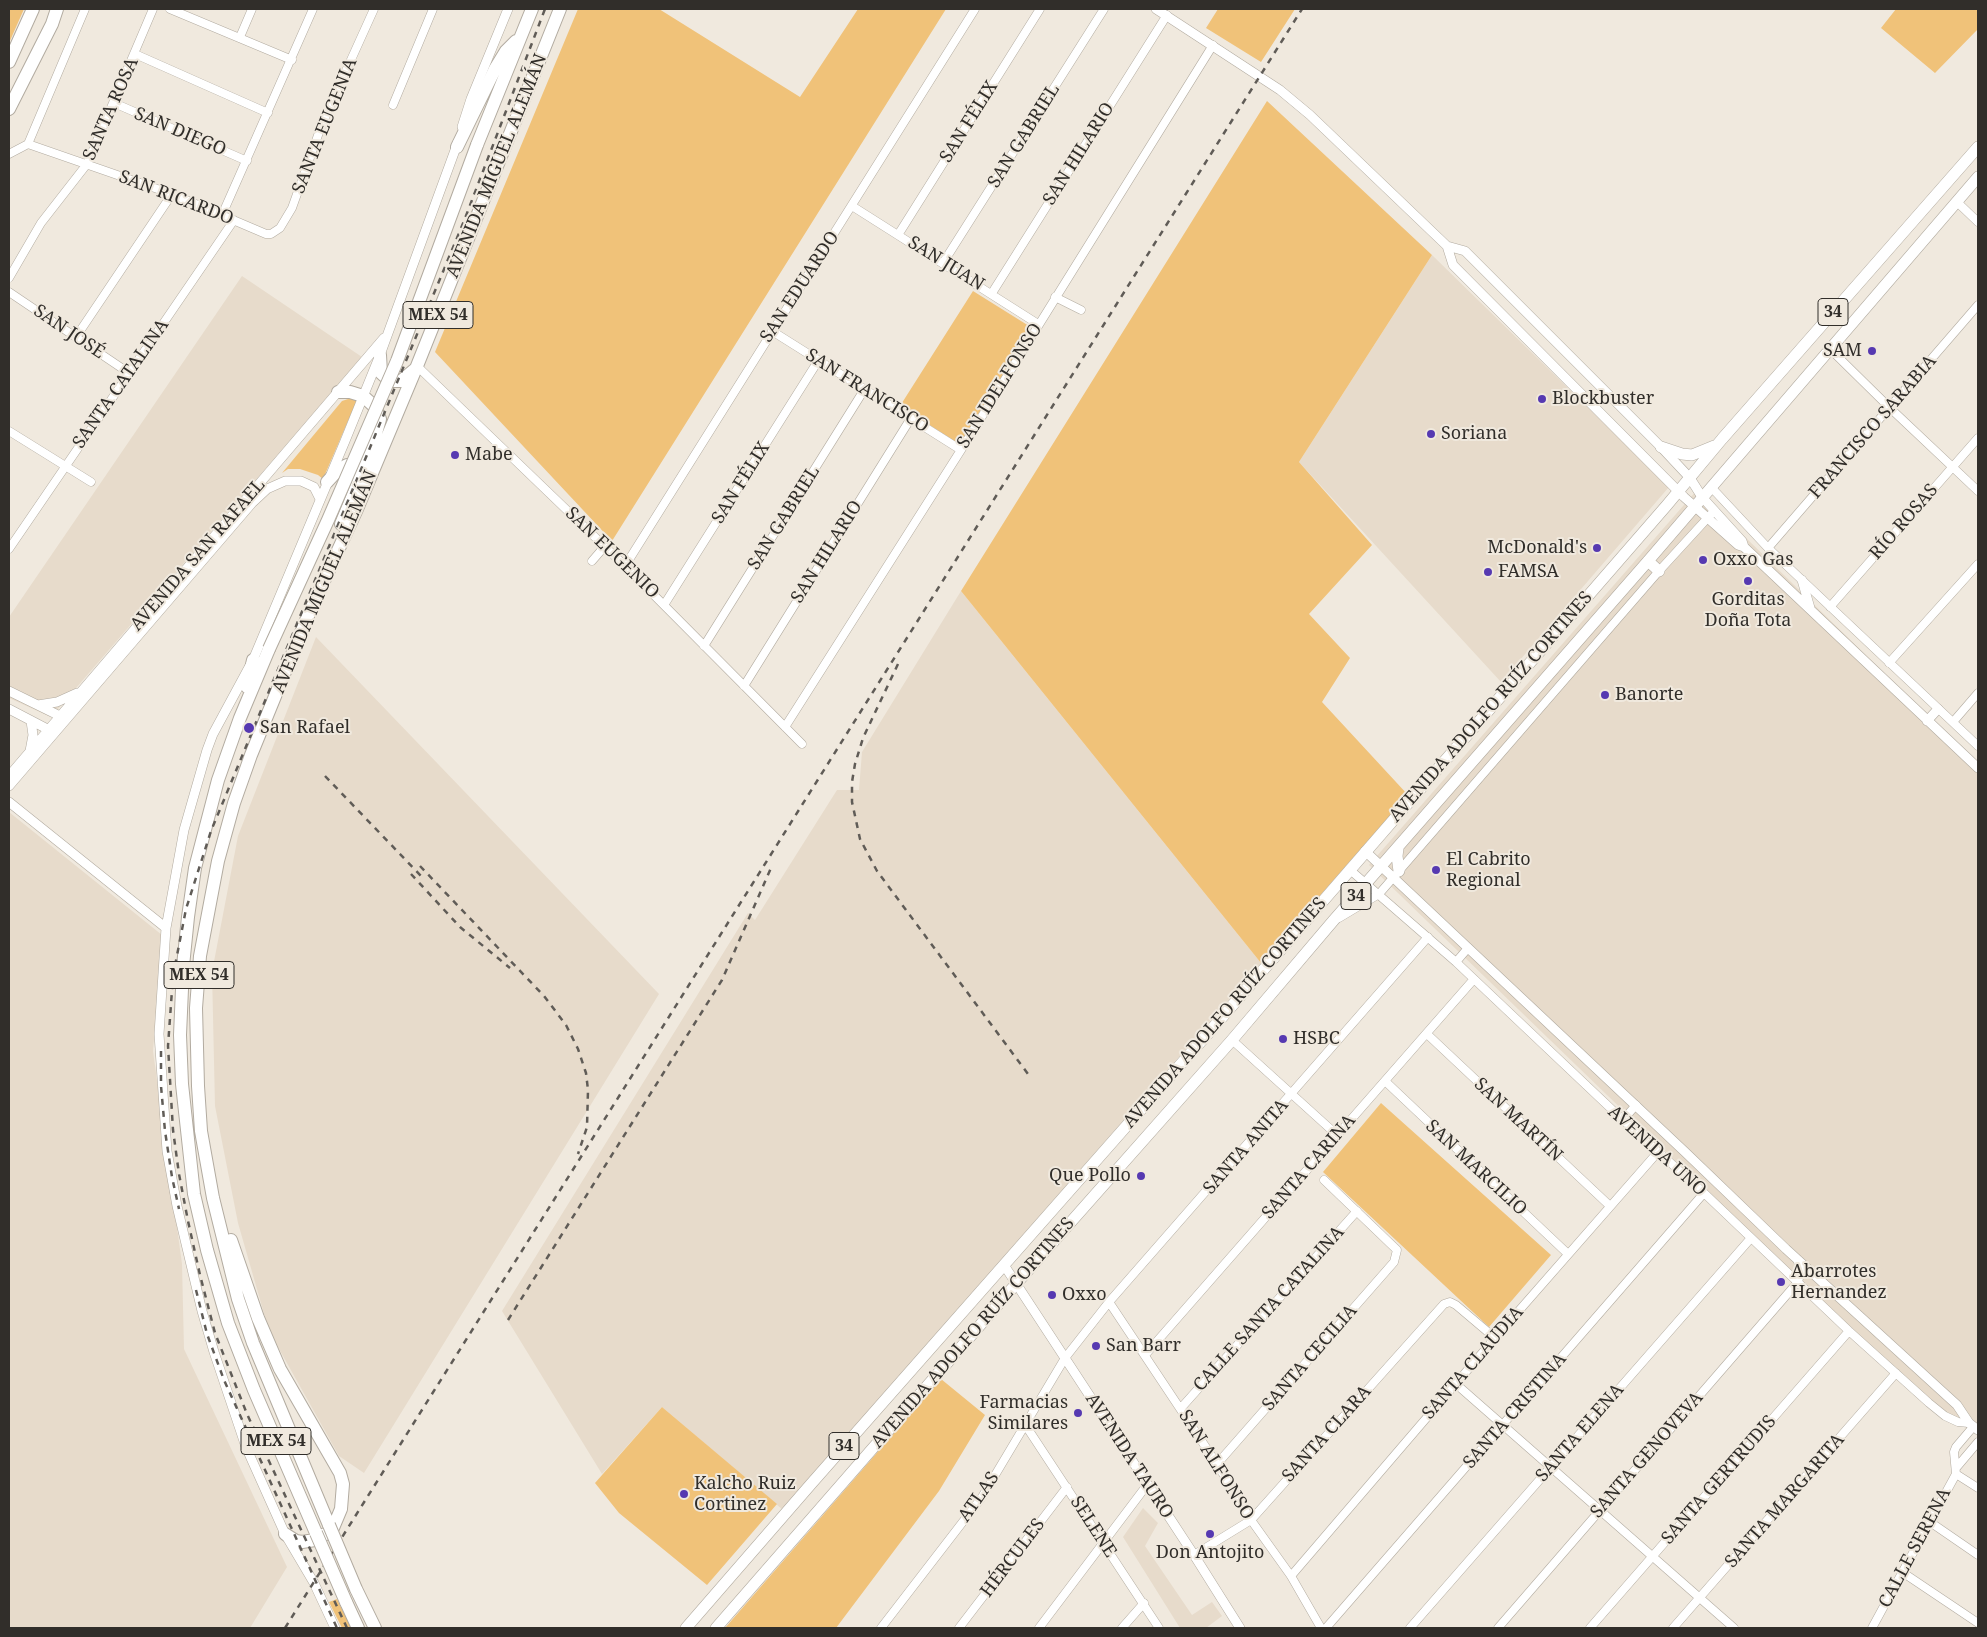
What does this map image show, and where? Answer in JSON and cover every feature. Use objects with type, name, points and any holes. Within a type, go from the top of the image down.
[{"type":"highway","points":[[9,62],[34,9]]},
{"type":"highway","points":[[9,109],[48,32],[57,9]]},
{"type":"highway","name":"AVENIDA MIGUEL ALEMÁN","points":[[358,1628],[250,1382],[228,1323],[207,1250],[194,1194],[182,1084],[180,1035],[183,966],[195,868],[218,780],[240,718],[397,361],[477,145],[532,9]]},
{"type":"highway","points":[[541,55],[554,9]]},
{"type":"highway","name":"AVENIDA MIGUEL ALEMÁN","points":[[375,1628],[356,1590],[329,1526],[253,1343],[238,1299],[214,1198],[201,1131],[196,1008],[200,956],[218,862],[234,803],[250,755],[307,618],[357,509],[417,366],[560,9]]},
{"type":"highway","points":[[457,147],[498,64],[506,51],[522,36]]},
{"type":"highway","points":[[380,354],[381,373],[390,381],[401,381],[417,366]]},
{"type":"highway","points":[[307,618],[316,587],[370,454],[380,419],[375,407],[363,396],[350,392],[338,392]]},
{"type":"highway","points":[[327,482],[339,469],[347,465],[356,471],[359,480]]},
{"type":"highway","points":[[240,718],[253,660]]},
{"type":"highway","points":[[214,1198],[226,1223],[258,1318],[280,1369],[342,1478],[344,1490],[341,1509],[333,1528],[315,1540],[302,1542],[296,1541],[285,1534]]},
{"type":"main road","name":"AVENIDA ADOLFO RUÍZ CORTINES","points":[[686,1628],[1211,1030],[1718,444],[1978,147]]},
{"type":"main road","name":"AVENIDA ADOLFO RUÍZ CORTINES","points":[[716,1628],[1232,1040],[1978,177]]},
{"type":"main road","points":[[1661,447],[1682,454],[1692,455],[1718,444]]},
{"type":"main road","points":[[1648,561],[1659,571]]},
{"type":"main road","points":[[1396,875],[1398,848]]},
{"type":"street","points":[[9,154],[28,144],[85,9]]},
{"type":"street","name":"SANTA ROSA","points":[[9,278],[42,223],[87,164],[153,9]]},
{"type":"street","points":[[170,9],[292,60]]},
{"type":"street","points":[[190,17],[193,9]]},
{"type":"street","points":[[240,37],[252,9]]},
{"type":"street","points":[[222,214],[313,9]]},
{"type":"street","name":"SANTA EUGENIA","points":[[266,234],[271,234],[280,228],[292,208],[322,124],[373,9]]},
{"type":"street","points":[[393,105],[433,9]]},
{"type":"street","name":"AVENIDA MIGUEL ALEMÁN","points":[[335,1628],[314,1583],[285,1534],[246,1447],[214,1352],[177,1206],[167,1151],[159,1034],[166,928],[184,830],[212,734],[253,660],[363,396],[457,147],[467,110],[508,9]]},
{"type":"street","name":"SAN EDUARDO","points":[[625,566],[975,9]]},
{"type":"street","name":"SAN FÉLIX","points":[[898,234],[1040,9]]},
{"type":"street","name":"SAN GABRIEL","points":[[943,263],[1104,9]]},
{"type":"street","points":[[1156,9],[1291,98],[1447,246],[1465,251],[1661,447],[1690,478],[1702,497],[1742,541],[1744,547]]},
{"type":"street","name":"SAN HILARIO","points":[[992,293],[1167,15]]},
{"type":"street","name":"SAN IDELFONSO","points":[[785,727],[961,450],[1213,45]]},
{"type":"street","points":[[135,54],[268,113]]},
{"type":"street","name":"SAN DIEGO","points":[[114,104],[247,161]]},
{"type":"street","name":"SAN RICARDO","points":[[28,144],[172,194],[266,234]]},
{"type":"street","points":[[76,337],[172,194]]},
{"type":"street","points":[[1957,202],[1978,222]]},
{"type":"street","name":"SAN JUAN","points":[[852,206],[992,293],[1038,324]]},
{"type":"street","name":"SANTA CATALINA","points":[[9,549],[234,220]]},
{"type":"street","points":[[1447,246],[1453,265],[1678,491],[1738,545],[1744,547],[1978,768]]},
{"type":"street","name":"SAN JOSÉ","points":[[9,292],[129,373]]},
{"type":"street","points":[[1055,297],[1081,310]]},
{"type":"street","name":"FRANCISCO SARABIA","points":[[1768,548],[1978,305]]},
{"type":"street","name":"SAN FRANCISCO","points":[[772,331],[961,450]]},
{"type":"street","name":"AVENIDA SAN RAFAEL","points":[[9,786],[82,691],[387,334]]},
{"type":"street","points":[[1830,349],[1978,490]]},
{"type":"street","name":"SAN FÉLIX","points":[[664,605],[818,361]]},
{"type":"street","name":"SAN EUGENIO","points":[[417,366],[605,546],[802,744]]},
{"type":"street","name":"SAN GABRIEL","points":[[704,646],[864,390]]},
{"type":"street","name":"SAN HILARIO","points":[[744,686],[911,418]]},
{"type":"street","points":[[9,433],[91,482]]},
{"type":"street","name":"RÍO ROSAS","points":[[1830,607],[1978,438]]},
{"type":"street","name":"AVENIDA SAN RAFAEL","points":[[63,718],[252,503],[268,489],[285,481],[301,481],[314,487],[320,499]]},
{"type":"street","points":[[1711,487],[1768,548],[1978,746]]},
{"type":"street","points":[[1333,921],[1379,894],[1659,571],[1714,511]]},
{"type":"street","points":[[592,561],[605,546]]},
{"type":"street","points":[[1890,663],[1978,564]]},
{"type":"street","points":[[1802,580],[1810,608]]},
{"type":"street","points":[[9,691],[63,718]]},
{"type":"street","points":[[37,705],[66,699],[82,691]]},
{"type":"street","points":[[1953,722],[1978,693]]},
{"type":"street","points":[[9,709],[52,732]]},
{"type":"street","points":[[1927,721],[1938,709]]},
{"type":"street","points":[[30,751],[33,735],[31,721]]},
{"type":"street","name":"AVENIDA SAN RAFAEL","points":[[9,776],[30,751],[52,732]]},
{"type":"street","points":[[9,802],[166,928]]},
{"type":"street","name":"AVENIDA UNO","points":[[1366,851],[1381,868],[1396,875],[1468,948],[1798,1260],[1957,1405],[1974,1427]]},
{"type":"street","name":"AVENIDA UNO","points":[[1350,869],[1456,962],[1623,1120],[1704,1193],[1849,1332],[1945,1416],[1974,1427]]},
{"type":"street","name":"SANTA ANITA","points":[[1065,1358],[1109,1302],[1292,1095],[1428,937]]},
{"type":"street","points":[[1456,962],[1468,948]]},
{"type":"street","name":"SANTA CARINA","points":[[1145,1355],[1474,979]]},
{"type":"street","name":"SAN MARTÍN","points":[[1427,1034],[1610,1206]]},
{"type":"street","points":[[1232,1040],[1337,1135]]},
{"type":"street","name":"SAN MARCILIO","points":[[1385,1082],[1568,1254]]},
{"type":"street","points":[[1623,1120],[1636,1105]]},
{"type":"street","name":"SANTA CLAUDIA","points":[[1290,1576],[1658,1152]]},
{"type":"street","points":[[1324,1180],[1357,1211]]},
{"type":"street","name":"SANTA CRISTINA","points":[[1326,1628],[1704,1193]]},
{"type":"street","name":"SANTA CECILIA","points":[[1217,1464],[1394,1262],[1397,1250],[1357,1211]]},
{"type":"street","name":"CALLE SANTA CATALINA","points":[[1181,1408],[1357,1211]]},
{"type":"street","name":"SANTA ELENA","points":[[1410,1628],[1751,1238]]},
{"type":"street","points":[[1798,1260],[1801,1270],[1798,1284]]},
{"type":"street","name":"AVENIDA TAURO","points":[[1004,1265],[1240,1628]]},
{"type":"street","points":[[1798,1284],[1808,1278],[1817,1277]]},
{"type":"street","name":"SANTA GENOVEVA","points":[[1498,1628],[1798,1284]]},
{"type":"street","name":"SAN ALFONSO","points":[[1109,1302],[1181,1408],[1251,1520],[1290,1576],[1321,1628]]},
{"type":"street","name":"SANTA CLARA","points":[[1194,1555],[1251,1520],[1444,1304],[1450,1302],[1456,1305],[1495,1338]]},
{"type":"street","name":"SANTA GERTRUDIS","points":[[1590,1628],[1849,1332]]},
{"type":"street","name":"ATLAS","points":[[881,1628],[982,1497],[1065,1358]]},
{"type":"street","name":"SANTA MARGARITA","points":[[1673,1628],[1896,1373]]},
{"type":"street","points":[[1456,1384],[1734,1628]]},
{"type":"street","name":"SELENE","points":[[1026,1426],[1159,1628]]},
{"type":"street","name":"CALLE SERENA","points":[[1956,1471],[1954,1452],[1956,1447],[1974,1427]]},
{"type":"street","name":"CALLE SERENA","points":[[1876,1627],[1902,1572],[1956,1471],[1978,1442]]},
{"type":"street","points":[[1956,1471],[1978,1488]]},
{"type":"street","points":[[1039,1628],[1147,1485]]},
{"type":"street","name":"HÉRCULES","points":[[959,1628],[1067,1487]]},
{"type":"street","points":[[1930,1522],[1978,1555]]},
{"type":"street","points":[[1902,1572],[1978,1623]]},
{"type":"street","points":[[1122,1628],[1144,1604]]},
{"type":"shaded area","points":[[9,9],[24,9],[9,43]]},
{"type":"shaded area","points":[[578,9],[659,9],[800,97],[858,9],[946,9],[612,541],[435,352]]},
{"type":"shaded area","points":[[1218,9],[1295,9],[1261,62],[1206,28]]},
{"type":"shaded area","points":[[1896,9],[1978,9],[1978,29],[1935,73],[1881,28]]},
{"type":"shaded area","points":[[1267,101],[1432,255],[1299,462],[1372,545],[1309,614],[1350,658],[1322,702],[1408,795],[1261,963],[961,591]]},
{"type":"shaded area","points":[[1432,255],[1669,487],[1501,682],[1299,462]]},
{"type":"shaded area","points":[[242,276],[362,357],[51,717],[9,698],[9,617]]},
{"type":"shaded area","points":[[973,291],[1029,326],[1030,331],[962,440],[956,442],[900,406]]},
{"type":"shaded area","points":[[351,398],[357,400],[323,479],[318,475],[300,469],[288,469],[282,473],[342,401]]},
{"type":"shaded area","points":[[1697,490],[1978,765],[1978,1434],[1906,1384],[1369,865]]},
{"type":"shaded area","points":[[961,591],[1261,963],[783,1510],[662,1407],[602,1474],[502,1311],[748,913],[755,920],[837,790],[859,790],[862,752]]},
{"type":"shaded area","points":[[316,637],[659,994],[364,1473],[339,1456],[269,1331],[238,1223],[215,1106],[212,972],[238,836]]},
{"type":"shaded area","points":[[9,812],[162,935],[153,1051],[182,1264],[184,1349],[287,1567],[250,1628],[9,1628]]},
{"type":"shaded area","points":[[1381,1103],[1551,1255],[1489,1327],[1323,1172]]},
{"type":"shaded area","points":[[941,1379],[985,1415],[939,1491],[836,1628],[725,1628]]},
{"type":"shaded area","name":"Kalcho Ruiz Cortinez","points":[[662,1407],[777,1504],[707,1585],[619,1513],[595,1483]]},
{"type":"shaded area","points":[[1143,1508],[1158,1523],[1145,1546],[1192,1615],[1212,1602],[1222,1616],[1206,1628],[1180,1628],[1123,1537]]},
{"type":"shaded area","points":[[337,1599],[351,1628],[342,1628],[329,1602]]},
{"type":"railway","points":[[347,1628],[247,1414],[215,1333],[188,1221],[173,1130],[168,1046],[173,976],[186,909],[211,831],[464,221],[545,9]]},
{"type":"railway","points":[[285,1628],[1302,9]]},
{"type":"railway","points":[[898,664],[863,738],[855,764],[852,782],[852,802],[860,839],[877,871],[1028,1074]]},
{"type":"railway","points":[[325,776],[422,877]]},
{"type":"railway","points":[[420,866],[544,996],[566,1025],[578,1049],[586,1073],[588,1090],[587,1127],[578,1154]]},
{"type":"railway","points":[[508,1320],[722,980],[771,868]]},
{"type":"railway","points":[[411,874],[460,927],[510,968]]},
{"type":"railway","points":[[161,1051],[161,1086],[165,1131],[179,1209]]},
{"type":"railway","points":[[196,1290],[207,1334],[224,1380],[337,1628]]},
{"type":"place","name":"SAM","points":[[1872,351]]},
{"type":"place","name":"Blockbuster","points":[[1542,399]]},
{"type":"place","name":"Soriana","points":[[1431,434]]},
{"type":"place","name":"Mabe","points":[[455,455]]},
{"type":"place","name":"McDonald's","points":[[1597,548]]},
{"type":"place","name":"Oxxo Gas","points":[[1703,560]]},
{"type":"place","name":"FAMSA","points":[[1488,572]]},
{"type":"place","name":"Gorditas Doña Tota","points":[[1748,581]]},
{"type":"place","name":"Banorte","points":[[1605,695]]},
{"type":"place","name":"San Rafael","points":[[249,728]]},
{"type":"place","name":"El Cabrito Regional","points":[[1436,870]]},
{"type":"place","name":"HSBC","points":[[1283,1039]]},
{"type":"place","name":"Que Pollo","points":[[1141,1176]]},
{"type":"place","name":"Abarrotes Hernandez","points":[[1781,1282]]},
{"type":"place","name":"Oxxo","points":[[1052,1295]]},
{"type":"place","name":"San Barr","points":[[1096,1346]]},
{"type":"place","name":"Farmacias Similares","points":[[1078,1413]]},
{"type":"place","name":"Kalcho Ruiz Cortinez","points":[[684,1494]]},
{"type":"place","name":"Don Antojito","points":[[1210,1534]]}]
